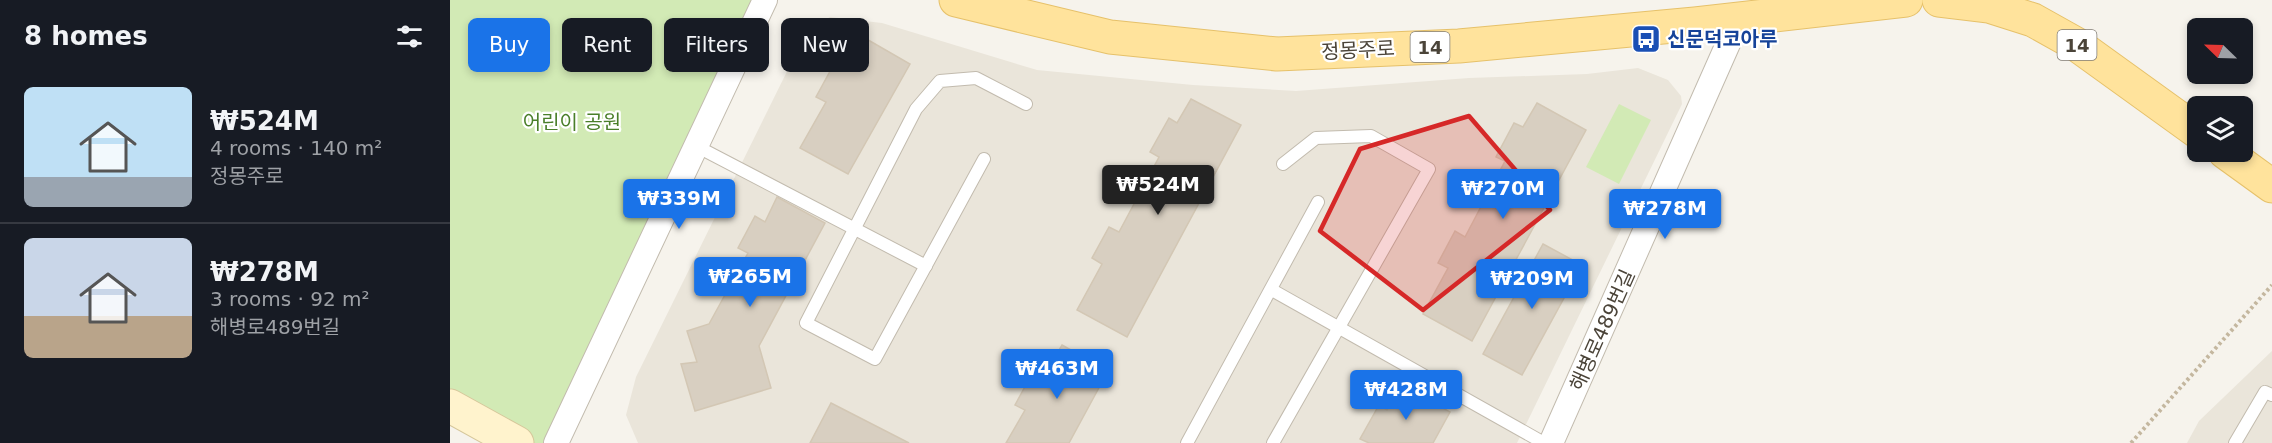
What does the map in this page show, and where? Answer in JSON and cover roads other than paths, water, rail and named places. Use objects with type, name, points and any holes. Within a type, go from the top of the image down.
[{"type":"main road","name":"정몽주로","points":[[956,0],[1110,37],[1277,54],[1459,46],[1739,19],[1906,0]]},
{"type":"main road","name":"14","points":[[1939,0],[1989,6],[2033,20],[2076,44],[2187,124]]},
{"type":"main road","points":[[2239,162],[2272,186]]},
{"type":"street","points":[[556,443],[765,0]]},
{"type":"street","name":"해병로489번길","points":[[1551,443],[1739,19]]},
{"type":"street","points":[[450,406],[517,443]]},
{"type":"lane","points":[[984,159],[875,359],[806,323],[916,109],[940,81],[976,78],[1026,104]]},
{"type":"lane","points":[[1273,443],[1429,169],[1371,136],[1317,138],[1283,164]]},
{"type":"lane","points":[[696,146],[926,266]]},
{"type":"lane","points":[[1187,443],[1318,202]]},
{"type":"lane","points":[[1272,290],[1544,443]]},
{"type":"lane","points":[[2235,443],[2265,392],[2272,395]]},
{"type":"place","name":"신문덕코아루","points":[[1646,39]]},
{"type":"park label","name":"어린이 공원","points":[[572,122]]}]
